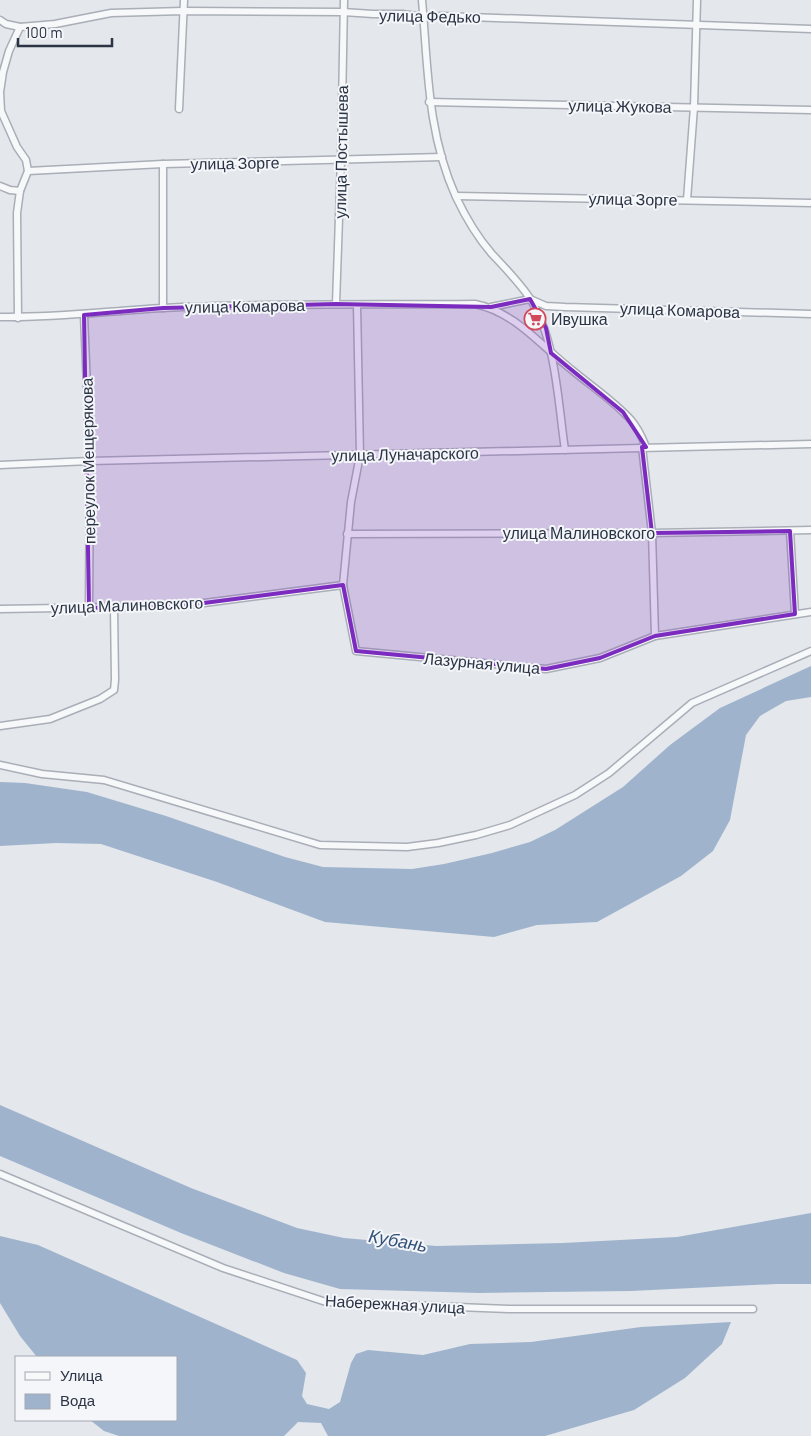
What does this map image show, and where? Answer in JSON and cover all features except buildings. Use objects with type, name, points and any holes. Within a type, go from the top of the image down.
[{"type":"street","points":[[179,109],[184,0]]},
{"type":"street","name":"улица Постышева","points":[[336,304],[344,0]]},
{"type":"street","points":[[422,0],[429,102],[434,130],[442,157],[456,196],[472,225],[491,253],[514,276],[530,299],[546,328],[565,450]]},
{"type":"street","points":[[687,200],[694,107],[697,0]]},
{"type":"street","name":"улица Федько","points":[[0,20],[19,30],[110,13],[184,11],[343,12],[402,14],[424,17],[452,16],[811,29]]},
{"type":"street","points":[[18,318],[18,214],[20,191],[28,170],[26,160],[17,147],[1,111],[0,92],[9,51],[19,30]]},
{"type":"street","name":"улица Жукова","points":[[429,102],[811,110]]},
{"type":"street","name":"улица Зорге","points":[[28,170],[163,164],[442,157]]},
{"type":"street","points":[[163,164],[163,308]]},
{"type":"street","points":[[0,186],[20,191]]},
{"type":"street","name":"улица Зорге","points":[[456,196],[811,203]]},
{"type":"street","name":"улица Комарова","points":[[491,307],[530,299],[546,306],[811,314]]},
{"type":"street","name":"улица Комарова","points":[[0,317],[18,318],[163,308],[336,304],[475,304],[491,307],[523,327],[551,353],[623,412],[639,432],[644,447]]},
{"type":"street","points":[[343,585],[347,534],[360,455],[357,305]]},
{"type":"street","name":"переулок Мещерякова","points":[[84,314],[90,461],[89,608]]},
{"type":"street","name":"улица Луначарского","points":[[0,465],[90,461],[811,444]]},
{"type":"street","points":[[644,447],[652,533],[656,636]]},
{"type":"street","name":"улица Малиновского","points":[[347,534],[652,533],[811,530]]},
{"type":"street","points":[[790,531],[795,614]]},
{"type":"street","name":"улица Малиновского","points":[[0,609],[180,606],[343,585]]},
{"type":"street","name":"Лазурная улица","points":[[343,585],[356,651],[546,669],[600,658],[656,636],[811,612]]},
{"type":"street","points":[[0,726],[50,719],[100,698],[114,690],[114,607]]},
{"type":"street","points":[[0,765],[42,774],[104,780],[320,845],[407,847],[438,843],[476,836],[510,825],[575,795],[609,774],[692,703],[811,651]]},
{"type":"street","name":"Набережная улица","points":[[0,1174],[223,1268],[326,1302],[509,1309],[753,1309]]},
{"type":"highlighted area","points":[[530,299],[546,328],[551,353],[623,412],[646,447],[642,447],[652,533],[790,531],[795,614],[655,636],[600,658],[546,669],[356,651],[343,585],[181,606],[89,608],[84,315],[163,308],[336,304],[491,307]]},
{"type":"water","points":[[811,666],[811,697],[786,701],[760,716],[746,735],[730,820],[713,851],[681,876],[597,922],[537,925],[494,937],[325,922],[217,882],[101,844],[56,843],[0,846],[0,782],[25,783],[87,792],[166,816],[285,857],[323,867],[412,869],[444,864],[530,842],[555,830],[623,787],[670,745],[720,708]]},
{"type":"water","points":[[0,1105],[191,1188],[297,1228],[344,1238],[436,1246],[563,1243],[677,1237],[811,1213],[811,1284],[631,1291],[479,1293],[340,1289],[284,1273],[181,1233],[0,1156]]},
{"type":"water","points":[[0,1236],[38,1245],[297,1360],[306,1373],[302,1396],[307,1404],[329,1409],[340,1402],[351,1363],[356,1354],[368,1350],[423,1355],[470,1344],[531,1342],[641,1327],[731,1322],[722,1344],[685,1378],[634,1410],[545,1436],[328,1436],[321,1423],[298,1422],[284,1436],[119,1436],[104,1431],[91,1421],[178,1421],[178,1356],[36,1356],[20,1336],[0,1303]]},
{"type":"place","name":"Ивушка","points":[[535,319]]},
{"type":"water label","name":"Кубань","points":[[398,1241]]}]
